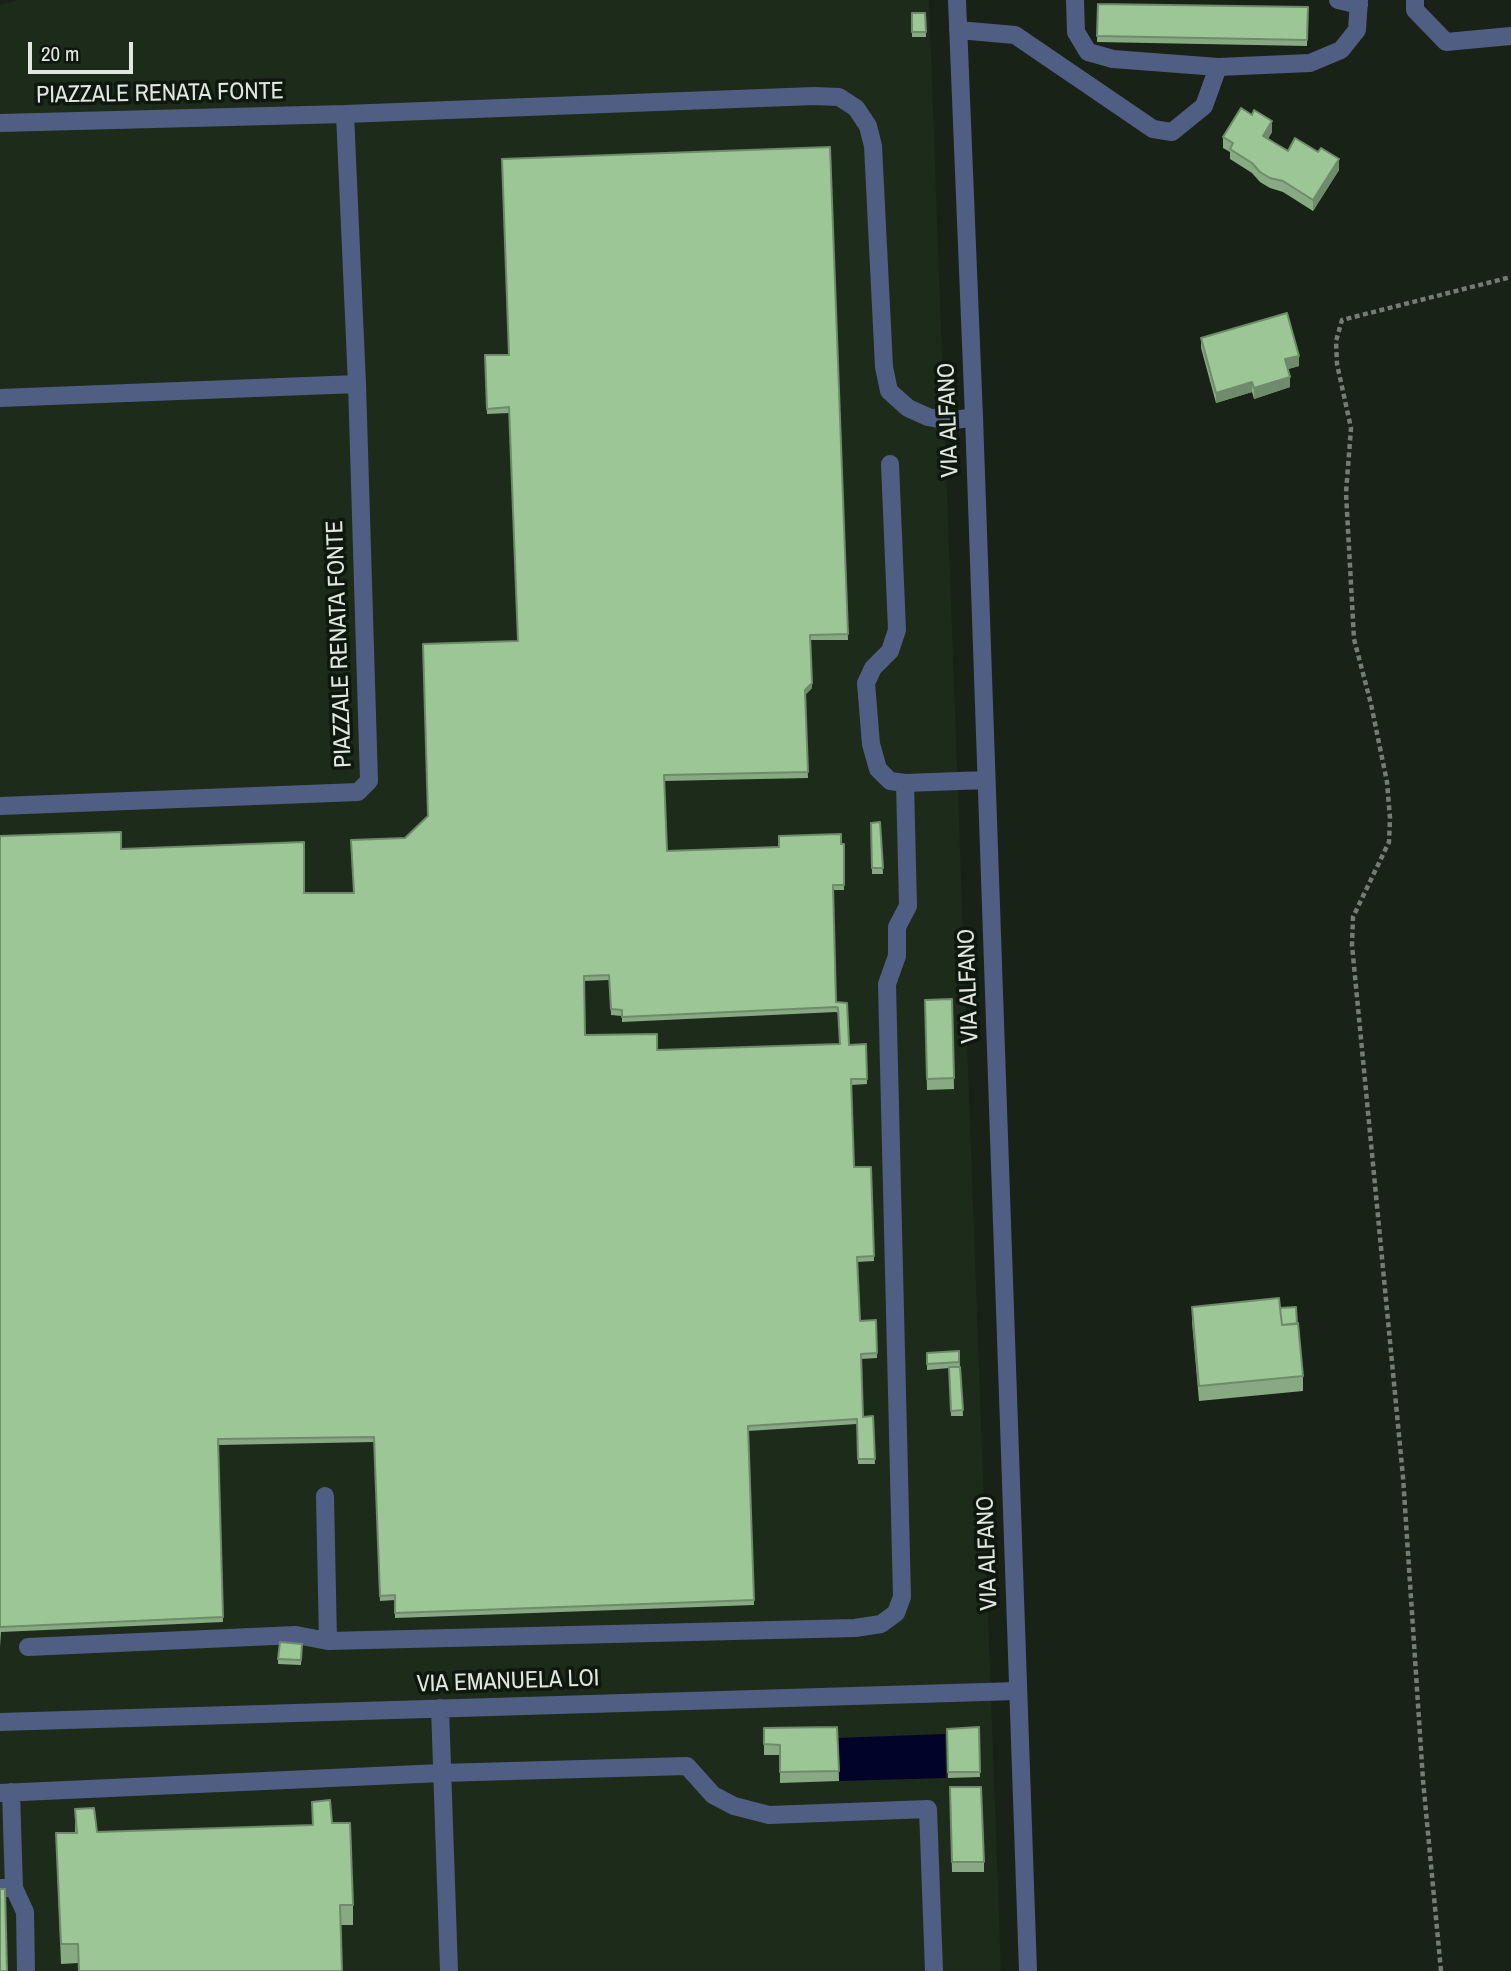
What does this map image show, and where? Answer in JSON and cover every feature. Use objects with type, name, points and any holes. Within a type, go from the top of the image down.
[{"type":"street","name":"VIA ALFANO","points":[[957,0],[1028,1971]]},
{"type":"street","points":[[1078,1],[1076,32],[1088,52],[1113,59],[1218,66],[1310,63],[1341,50],[1357,30],[1359,3],[1338,0]]},
{"type":"street","points":[[1415,0],[1415,10],[1446,42],[1511,36]]},
{"type":"street","points":[[958,30],[1015,35],[1153,129],[1172,132],[1204,106],[1218,66]]},
{"type":"street","points":[[345,114],[839,97],[856,108],[869,126],[873,146],[884,368],[890,391],[908,408],[928,417],[949,421],[974,418]]},
{"type":"street","name":"PIAZZALE RENATA FONTE","points":[[0,122],[345,114],[357,384],[369,781],[358,792],[0,806]]},
{"type":"street","points":[[0,398],[357,384]]},
{"type":"street","points":[[890,464],[897,630],[890,651],[873,668],[866,683],[871,744],[878,769],[890,781],[905,783],[986,780]]},
{"type":"street","points":[[28,1647],[296,1635],[328,1641],[855,1628],[881,1624],[896,1613],[902,1597],[887,984],[897,956],[897,927],[908,906],[905,783]]},
{"type":"street","points":[[325,1496],[328,1641]]},
{"type":"street","name":"VIA EMANUELA LOI","points":[[0,1722],[1017,1691]]},
{"type":"street","points":[[439,1708],[449,1971]]},
{"type":"street","points":[[26,1971],[25,1912],[7,1888],[6,1792],[440,1773],[687,1766],[713,1795],[734,1806],[769,1815],[928,1809],[934,1971]]},
{"type":"path","points":[[1441,1971],[1423,1780],[1403,1477],[1352,946],[1353,917],[1389,842],[1390,818],[1387,782],[1354,639],[1346,493],[1351,428],[1337,364],[1336,341],[1342,320],[1511,277]]},
{"type":"shaded area","points":[[19,0],[929,0],[1001,1971],[0,1971],[0,5]]},
{"type":"water","points":[[945,1734],[946,1778],[839,1781],[837,1738]]},
{"type":"building","points":[[1098,4],[1308,7],[1307,40],[1097,36]]},
{"type":"building","points":[[912,13],[925,13],[926,32],[912,32]]},
{"type":"building","points":[[1241,108],[1252,115],[1254,110],[1272,121],[1263,136],[1288,151],[1295,138],[1318,152],[1321,148],[1339,159],[1313,200],[1283,181],[1260,172],[1252,163],[1230,149],[1233,143],[1223,137]]},
{"type":"building","points":[[830,147],[848,634],[810,635],[812,683],[805,690],[808,772],[664,775],[667,851],[779,847],[779,836],[841,834],[841,844],[844,844],[844,885],[833,885],[836,1002],[847,1003],[849,1045],[866,1044],[867,1079],[851,1079],[854,1167],[871,1167],[874,1256],[857,1257],[860,1321],[876,1320],[877,1353],[861,1354],[863,1417],[873,1416],[875,1459],[858,1459],[857,1419],[748,1426],[754,1600],[395,1613],[395,1595],[380,1596],[374,1437],[218,1439],[223,1617],[0,1627],[0,836],[121,832],[121,849],[304,842],[304,893],[354,893],[351,840],[405,838],[428,816],[423,644],[518,641],[509,407],[487,409],[485,355],[509,355],[502,159]],"holes":[[[609,975],[611,1009],[622,1010],[622,1017],[836,1007],[840,1044],[657,1050],[657,1034],[585,1035],[584,976]]]},
{"type":"building","points":[[1287,313],[1299,356],[1285,359],[1290,377],[1254,388],[1252,382],[1216,393],[1201,338]]},
{"type":"building","points":[[880,822],[883,868],[872,868],[871,823]]},
{"type":"building","points":[[952,999],[954,1078],[927,1079],[925,1000]]},
{"type":"building","points":[[1279,1298],[1282,1325],[1298,1323],[1303,1376],[1199,1386],[1192,1307]]},
{"type":"building","points":[[1296,1307],[1297,1324],[1282,1325],[1280,1308]]},
{"type":"building","points":[[959,1351],[959,1362],[927,1364],[927,1353]]},
{"type":"building","points":[[949,1367],[960,1367],[963,1410],[951,1411]]},
{"type":"building","points":[[280,1642],[302,1644],[301,1660],[278,1659]]},
{"type":"building","points":[[837,1727],[839,1771],[780,1772],[780,1745],[764,1744],[764,1728]]},
{"type":"building","points":[[979,1727],[980,1772],[948,1772],[947,1729]]},
{"type":"building","points":[[950,1787],[981,1787],[984,1862],[952,1862]]},
{"type":"building","points":[[330,1800],[332,1823],[350,1823],[353,1905],[340,1905],[342,1971],[79,1971],[78,1944],[61,1944],[56,1833],[77,1833],[75,1809],[94,1808],[97,1832],[313,1825],[312,1802]]},
{"type":"building","points":[[0,1889],[5,1889],[7,1971],[0,1971]]}]
